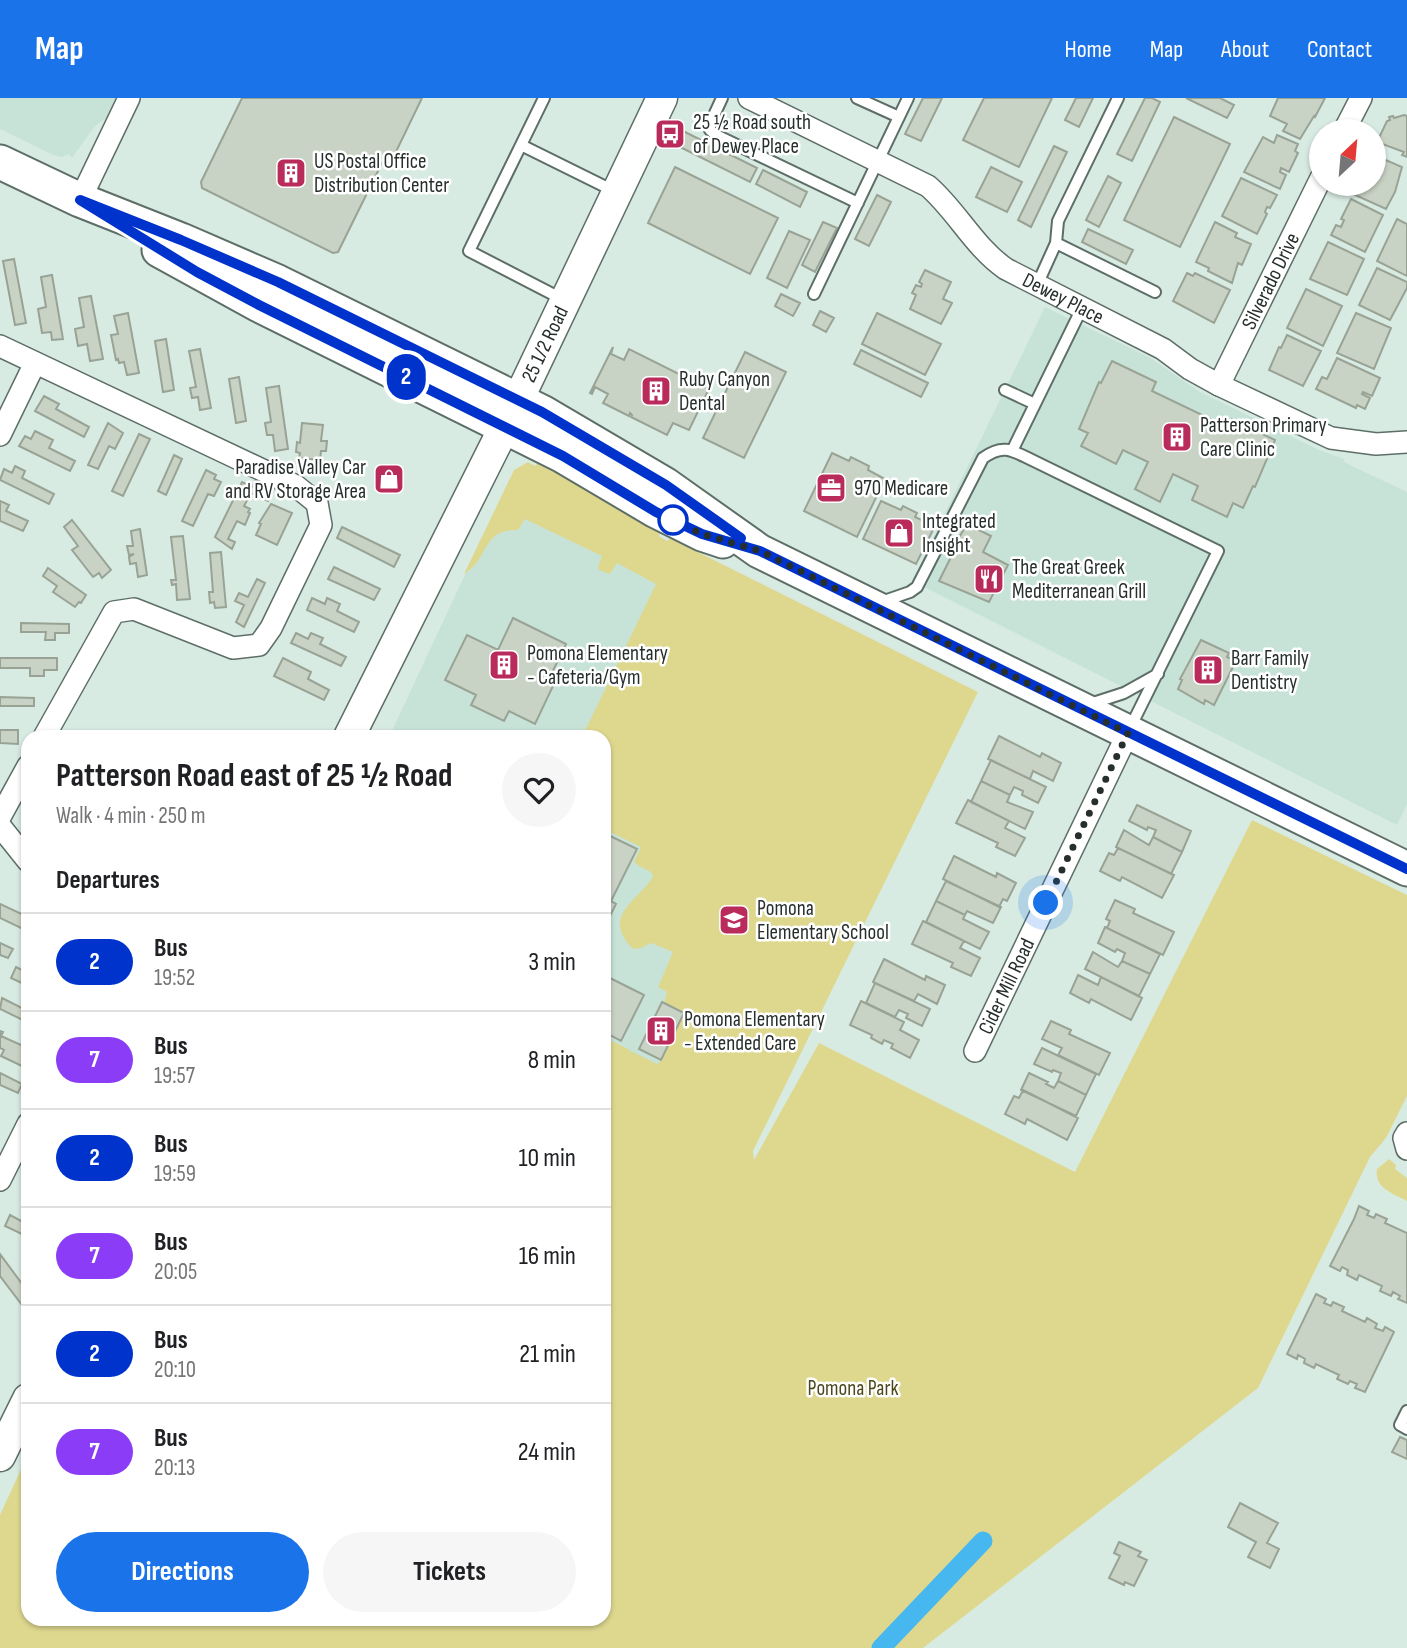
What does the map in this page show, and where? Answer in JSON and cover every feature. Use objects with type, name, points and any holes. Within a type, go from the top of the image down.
[{"type":"main road","points":[[0,162],[80,200],[176,260],[259,305],[511,413],[563,456],[656,512],[702,534],[760,551],[1407,869]]},
{"type":"street","points":[[80,200],[129,98]]},
{"type":"street","name":"25 1/2 Road","points":[[352,730],[511,413],[662,98]]},
{"type":"street","name":"Dewey Place","points":[[748,98],[928,187],[942,198],[981,249],[992,259],[1163,349],[1190,369],[1219,385],[1331,438],[1376,444],[1407,442]]},
{"type":"street","points":[[1350,119],[1361,98]]},
{"type":"street","name":"Silverado Drive","points":[[1219,385],[1312,196]]},
{"type":"street","points":[[0,346],[296,486],[317,503],[321,525],[271,628],[259,645],[233,649],[134,609],[114,612],[48,730]]},
{"type":"street","points":[[0,435],[35,363]]},
{"type":"street","name":"Cider Mill Road","points":[[975,1051],[1128,733]]},
{"type":"street","points":[[0,817],[21,779]]},
{"type":"street","points":[[0,826],[21,852]]},
{"type":"street","points":[[0,1180],[21,1139]]},
{"type":"street","points":[[0,1456],[21,1413]]},
{"type":"lane","points":[[544,98],[469,251],[565,300]]},
{"type":"lane","points":[[722,98],[710,124],[710,130],[716,135],[858,203]]},
{"type":"lane","points":[[857,98],[899,117]]},
{"type":"lane","points":[[814,293],[908,98]]},
{"type":"lane","points":[[1037,285],[1056,243],[1058,221],[1118,98]]},
{"type":"lane","points":[[521,145],[616,192]]},
{"type":"lane","points":[[1056,243],[1155,292]]},
{"type":"lane","points":[[1012,451],[1082,308]]},
{"type":"lane","points":[[1005,390],[1035,404]]},
{"type":"lane","points":[[869,606],[910,592],[916,587],[983,458],[1003,449],[1218,551],[1128,733]]},
{"type":"lane","points":[[1078,709],[1124,693],[1158,674]]},
{"type":"lane","points":[[1407,1411],[1400,1425],[1407,1429]]},
{"type":"shaded area","points":[[0,98],[117,98],[108,117],[95,126],[72,158],[69,154],[62,157],[53,155],[0,129]]},
{"type":"shaded area","points":[[1045,307],[1149,357],[1200,392],[1319,450],[1344,459],[1344,462],[1407,492],[1407,804],[1397,825],[912,581]]},
{"type":"shaded area","name":"Pomona Elementary School","points":[[505,489],[968,712],[739,1170],[611,1106],[611,730],[392,730]]},
{"type":"green space","name":"Pomona Park","points":[[536,461],[580,482],[660,533],[659,536],[667,541],[670,538],[978,692],[753,1151],[754,1160],[819,1043],[1075,1172],[1252,820],[1407,895],[1407,1096],[1386,1138],[1370,1157],[1258,1388],[923,1648],[0,1648],[0,1515],[21,1469],[21,1626],[611,1626],[611,1040],[630,1050],[629,1055],[631,1051],[657,1064],[662,1060],[684,1013],[664,1003],[667,992],[658,987],[673,952],[651,943],[633,949],[620,928],[625,910],[653,877],[651,872],[634,862],[641,847],[611,832],[611,730],[585,730],[656,584],[617,563],[610,574],[599,570],[602,556],[525,519],[518,530],[498,534],[478,561],[464,574],[514,470],[528,462],[535,466]]},
{"type":"green space","points":[[1389,1159],[1396,1165],[1395,1169],[1407,1178],[1407,1201],[1385,1189],[1378,1181],[1377,1169]]},
{"type":"building","name":"US Postal Office Distribution Center","points":[[242,98],[422,98],[391,162],[382,163],[338,252],[333,253],[202,188],[201,182]]},
{"type":"building","points":[[923,98],[942,98],[921,141],[905,134]]},
{"type":"building","points":[[984,98],[1052,98],[1019,167],[963,140]]},
{"type":"building","points":[[1076,98],[1093,98],[1079,127],[1065,120]]},
{"type":"building","points":[[1145,98],[1160,102],[1132,161],[1117,154]]},
{"type":"building","points":[[1186,98],[1220,98],[1234,105],[1227,118]]},
{"type":"building","points":[[1278,98],[1325,98],[1315,117],[1309,119],[1309,124],[1300,139],[1283,131],[1287,124],[1270,116]]},
{"type":"building","points":[[1407,116],[1407,157],[1402,155],[1404,152],[1386,145],[1386,123],[1390,120],[1389,117]]},
{"type":"building","points":[[1174,117],[1230,144],[1180,247],[1124,220]]},
{"type":"building","points":[[683,131],[757,168],[750,182],[676,145]]},
{"type":"building","points":[[1277,135],[1298,144],[1295,151],[1298,153],[1289,172],[1281,168],[1280,172],[1286,175],[1280,189],[1244,172],[1263,137],[1274,143]]},
{"type":"building","points":[[1054,146],[1067,152],[1031,227],[1018,220]]},
{"type":"building","points":[[1386,160],[1402,167],[1395,192],[1386,209],[1357,196],[1386,196]]},
{"type":"building","points":[[675,167],[778,218],[750,274],[648,223]]},
{"type":"building","points":[[991,167],[1022,182],[1007,212],[976,197]]},
{"type":"building","points":[[763,170],[807,192],[800,207],[756,184]]},
{"type":"building","points":[[1108,176],[1121,183],[1099,227],[1086,220]]},
{"type":"building","points":[[1241,178],[1277,195],[1270,208],[1267,207],[1267,214],[1257,234],[1222,216]]},
{"type":"building","points":[[877,195],[891,202],[869,246],[855,239]]},
{"type":"building","points":[[1351,199],[1383,215],[1365,252],[1331,235],[1336,225],[1341,227],[1344,220],[1341,219]]},
{"type":"building","points":[[1397,219],[1407,224],[1407,276],[1377,261]]},
{"type":"building","points":[[823,222],[837,228],[815,272],[802,265]]},
{"type":"building","points":[[1215,222],[1237,233],[1235,237],[1251,244],[1242,265],[1238,263],[1232,283],[1196,262]]},
{"type":"building","points":[[1088,229],[1133,250],[1126,264],[1082,242]]},
{"type":"building","points":[[789,231],[810,240],[787,288],[767,278]]},
{"type":"building","points":[[1328,242],[1364,259],[1347,295],[1310,279]]},
{"type":"building","points":[[14,259],[26,323],[15,325],[3,261]]},
{"type":"building","points":[[1377,268],[1407,282],[1407,288],[1390,320],[1359,305]]},
{"type":"building","points":[[925,270],[951,282],[943,299],[952,303],[941,324],[910,309],[916,295],[912,293],[916,285],[921,287],[919,282]]},
{"type":"building","points":[[1187,273],[1193,276],[1195,273],[1230,290],[1214,323],[1173,301]]},
{"type":"building","points":[[52,275],[63,339],[52,340],[51,332],[42,333],[38,309],[46,307],[41,277]]},
{"type":"building","points":[[1306,289],[1342,306],[1323,346],[1287,328]]},
{"type":"building","points":[[781,294],[800,303],[793,316],[775,306]]},
{"type":"building","points":[[91,296],[103,359],[90,361],[87,344],[78,346],[75,329],[84,327],[79,298]]},
{"type":"building","points":[[820,311],[834,318],[826,332],[813,325]]},
{"type":"building","points":[[128,313],[139,373],[127,375],[124,362],[119,363],[118,359],[116,360],[111,335],[118,334],[114,316]]},
{"type":"building","points":[[877,313],[941,344],[925,375],[862,344]]},
{"type":"building","points":[[1356,313],[1391,328],[1374,369],[1337,353]]},
{"type":"building","points":[[1287,335],[1321,351],[1303,386],[1269,370]]},
{"type":"building","points":[[166,339],[174,390],[163,392],[155,341]]},
{"type":"building","name":"Ruby Canyon Dental","points":[[613,347],[611,354],[624,360],[629,349],[709,389],[689,430],[673,423],[667,435],[631,417],[630,413],[629,416],[603,403],[608,394],[595,387],[592,394],[590,393]]},
{"type":"building","points":[[200,349],[211,408],[200,410],[198,397],[192,398],[190,388],[196,387],[189,351]]},
{"type":"building","points":[[861,350],[928,383],[921,397],[854,364]]},
{"type":"building","points":[[745,352],[786,372],[744,458],[703,438]]},
{"type":"building","points":[[1337,358],[1380,378],[1372,396],[1363,392],[1362,394],[1370,398],[1365,409],[1357,405],[1356,408],[1316,389],[1322,377],[1327,379]]},
{"type":"building","name":"Patterson Primary Care Clinic","points":[[1112,361],[1156,382],[1152,391],[1227,427],[1232,419],[1275,440],[1243,508],[1233,503],[1227,517],[1192,500],[1198,486],[1173,474],[1160,502],[1135,489],[1148,462],[1123,450],[1116,464],[1081,446],[1088,433],[1079,429],[1099,382],[1101,383]]},
{"type":"building","points":[[239,377],[246,421],[236,423],[229,379]]},
{"type":"building","points":[[279,386],[288,449],[275,451],[273,435],[267,435],[265,423],[271,422],[266,388]]},
{"type":"building","points":[[44,396],[59,404],[56,409],[89,427],[84,437],[35,411]]},
{"type":"building","points":[[108,423],[123,433],[115,449],[109,446],[98,469],[88,465]]},
{"type":"building","points":[[302,423],[323,425],[321,441],[327,441],[326,451],[321,451],[320,460],[299,458],[300,453],[296,452]]},
{"type":"building","points":[[35,431],[53,440],[49,448],[75,461],[70,471],[19,446],[25,436],[31,439]]},
{"type":"building","points":[[139,434],[150,439],[123,496],[112,491]]},
{"type":"building","points":[[832,453],[849,461],[851,457],[869,466],[868,470],[885,479],[857,537],[804,511]]},
{"type":"building","points":[[174,455],[182,459],[166,495],[158,491]]},
{"type":"building","points":[[15,466],[25,471],[22,478],[54,494],[49,504],[0,480],[4,469],[12,473]]},
{"type":"building","points":[[206,470],[216,475],[214,479],[221,482],[214,496],[208,494],[193,526],[182,521]]},
{"type":"building","points":[[257,478],[275,487],[268,501],[251,493],[244,506],[250,509],[245,525],[237,521],[228,539],[235,542],[232,549],[215,537],[242,482],[252,487]]},
{"type":"building","points":[[0,501],[9,505],[6,511],[28,521],[23,531],[0,521]]},
{"type":"building","name":"Integrated Insight","points":[[881,501],[901,510],[903,506],[917,513],[915,517],[935,526],[916,564],[863,539]]},
{"type":"building","points":[[271,504],[292,513],[277,545],[256,535],[261,524],[259,523]]},
{"type":"building","points":[[72,520],[111,570],[102,578],[99,573],[93,577],[72,550],[78,546],[64,527]]},
{"type":"building","points":[[967,524],[991,536],[983,552],[1008,565],[989,602],[939,581],[952,555],[949,554]]},
{"type":"building","points":[[342,527],[400,555],[394,567],[337,538]]},
{"type":"building","points":[[140,529],[147,575],[138,577],[136,563],[130,564],[129,557],[134,554],[129,555],[127,546],[133,546],[131,531]]},
{"type":"building","points":[[183,536],[190,599],[177,600],[176,584],[172,585],[171,580],[176,580],[171,537]]},
{"type":"building","points":[[221,552],[226,607],[215,608],[214,602],[210,603],[209,592],[213,592],[210,553]]},
{"type":"building","points":[[334,567],[380,589],[374,600],[328,579]]},
{"type":"building","points":[[48,568],[86,595],[81,603],[75,607],[53,592],[57,586],[43,576]]},
{"type":"building","points":[[257,579],[265,583],[244,627],[236,622],[244,605],[235,601],[239,593],[248,597]]},
{"type":"building","points":[[312,598],[325,604],[327,598],[340,604],[337,611],[359,622],[354,632],[307,610]]},
{"type":"building","name":"Pomona Elementary - Cafeteria/Gym","points":[[513,618],[566,644],[547,683],[553,686],[535,724],[509,711],[504,721],[471,705],[476,695],[445,680],[467,635],[498,650]]},
{"type":"building","points":[[21,623],[69,624],[69,633],[55,633],[55,640],[45,640],[46,632],[21,632]]},
{"type":"building","points":[[296,633],[308,639],[311,633],[323,638],[320,644],[346,657],[341,666],[291,643]]},
{"type":"building","name":"Barr Family Dentistry","points":[[1201,640],[1229,653],[1227,657],[1236,661],[1214,705],[1205,700],[1204,704],[1178,689],[1182,680],[1180,679]]},
{"type":"building","points":[[0,658],[57,658],[57,670],[44,670],[44,676],[30,676],[30,668],[0,668]]},
{"type":"building","points":[[283,658],[311,672],[308,679],[329,690],[324,700],[274,676]]},
{"type":"building","points":[[0,697],[34,698],[34,706],[0,706]]},
{"type":"building","points":[[0,730],[18,730],[18,744],[0,743]]},
{"type":"building","points":[[999,736],[1040,757],[1042,753],[1061,763],[1053,781],[1033,771],[1030,779],[988,759]]},
{"type":"building","points":[[991,760],[1046,787],[1038,803],[1022,795],[1023,791],[1014,787],[1010,795],[981,781]]},
{"type":"building","points":[[981,781],[1010,795],[1007,802],[1033,812],[1025,829],[971,802]]},
{"type":"building","points":[[968,800],[1009,821],[1005,828],[1025,838],[1015,856],[996,847],[998,843],[956,823]]},
{"type":"building","points":[[1137,805],[1191,831],[1182,852],[1153,837],[1156,830],[1148,827],[1147,830],[1129,821]]},
{"type":"building","points":[[1124,830],[1149,845],[1153,837],[1182,852],[1171,874],[1116,847]]},
{"type":"building","points":[[611,836],[637,849],[611,901]]},
{"type":"building","points":[[1118,848],[1174,875],[1162,898],[1122,877],[1120,881],[1100,871],[1109,853],[1114,855]]},
{"type":"building","points":[[954,856],[996,877],[997,873],[1016,883],[1007,901],[1003,899],[999,907],[943,879]]},
{"type":"building","points":[[946,881],[1001,907],[993,923],[967,911],[965,915],[936,901]]},
{"type":"building","points":[[1115,900],[1135,909],[1133,913],[1174,932],[1163,955],[1107,928],[1110,921],[1106,919]]},
{"type":"building","points":[[611,901],[616,904],[611,914]]},
{"type":"building","points":[[936,901],[965,915],[963,919],[989,932],[980,949],[926,922]]},
{"type":"building","points":[[0,904],[21,914],[21,928],[0,918]]},
{"type":"building","points":[[923,921],[964,941],[960,948],[980,958],[971,976],[951,967],[953,963],[912,944]]},
{"type":"building","points":[[1105,927],[1160,954],[1150,974],[1122,961],[1125,953],[1117,949],[1115,952],[1098,943]]},
{"type":"building","points":[[0,943],[13,949],[8,958],[0,955]]},
{"type":"building","points":[[1093,952],[1118,967],[1122,961],[1150,974],[1139,996],[1085,969]]},
{"type":"building","points":[[884,959],[925,980],[926,976],[945,985],[937,1004],[918,994],[914,1001],[873,982]]},
{"type":"building","points":[[16,967],[21,970],[21,983],[11,978]]},
{"type":"building","points":[[1078,975],[1098,985],[1101,977],[1142,998],[1131,1020],[1091,999],[1089,1003],[1070,993]]},
{"type":"building","points":[[611,978],[644,995],[621,1041],[611,1036]]},
{"type":"building","points":[[875,983],[930,1009],[922,1026],[906,1018],[908,1014],[899,1010],[895,1017],[866,1003]]},
{"type":"building","points":[[2,998],[21,1008],[21,1019],[0,1009]]},
{"type":"building","points":[[861,1001],[904,1022],[900,1030],[919,1040],[910,1058],[891,1048],[893,1044],[884,1040],[882,1044],[871,1038],[872,1035],[850,1025]]},
{"type":"building","name":"Pomona Elementary - Extended Care","points":[[662,1002],[684,1013],[661,1060],[639,1049]]},
{"type":"building","points":[[1051,1021],[1071,1030],[1069,1034],[1110,1053],[1099,1075],[1058,1055],[1062,1048],[1042,1039]]},
{"type":"building","points":[[0,1031],[3,1032],[1,1036],[21,1045],[21,1066],[1,1056],[4,1050],[0,1048]]},
{"type":"building","points":[[1042,1048],[1096,1074],[1086,1095],[1058,1081],[1061,1073],[1034,1064]]},
{"type":"building","points":[[0,1073],[21,1084],[18,1093],[0,1085]]},
{"type":"building","points":[[1029,1073],[1054,1088],[1058,1081],[1086,1095],[1076,1116],[1021,1090]]},
{"type":"building","points":[[1023,1090],[1078,1118],[1067,1140],[1027,1119],[1025,1124],[1005,1114],[1014,1096],[1019,1098]]},
{"type":"building","points":[[1359,1206],[1369,1211],[1367,1215],[1374,1218],[1376,1214],[1387,1219],[1385,1223],[1407,1233],[1407,1303],[1398,1299],[1400,1296],[1393,1292],[1391,1296],[1380,1291],[1382,1286],[1359,1275],[1357,1280],[1347,1275],[1348,1270],[1342,1267],[1340,1271],[1330,1266]]},
{"type":"building","points":[[10,1215],[21,1221],[21,1234],[5,1226]]},
{"type":"building","points":[[0,1254],[21,1282],[21,1304],[0,1276]]},
{"type":"building","points":[[1316,1294],[1326,1299],[1324,1303],[1331,1306],[1333,1302],[1344,1307],[1342,1311],[1365,1322],[1367,1318],[1377,1324],[1375,1328],[1383,1331],[1385,1327],[1394,1332],[1365,1392],[1355,1388],[1357,1384],[1350,1381],[1348,1384],[1337,1379],[1339,1375],[1316,1364],[1314,1368],[1304,1363],[1305,1359],[1298,1355],[1297,1359],[1287,1354]]},
{"type":"building","points":[[1400,1437],[1407,1440],[1407,1459],[1392,1452]]},
{"type":"building","points":[[1240,1503],[1278,1523],[1267,1543],[1279,1549],[1270,1568],[1248,1557],[1256,1542],[1228,1527]]},
{"type":"building","points":[[1119,1542],[1141,1552],[1138,1556],[1147,1560],[1134,1586],[1109,1578],[1120,1556],[1114,1553]]},
{"type":"waterway","points":[[881,1648],[983,1541]]},
{"type":"bus line","name":"2","points":[[741,538],[666,485],[542,412],[278,282],[80,200],[197,272],[563,456],[612,483],[656,512],[702,534],[760,551],[1407,869]]},
{"type":"place","name":"25 ½ Road south of Dewey Place","points":[[670,134]]},
{"type":"place","name":"US Postal Office Distribution Center","points":[[291,173]]},
{"type":"place","name":"Ruby Canyon Dental","points":[[656,391]]},
{"type":"place","name":"Patterson Primary Care Clinic","points":[[1177,437]]},
{"type":"place","name":"Paradise Valley Car and RV Storage Area","points":[[389,479]]},
{"type":"place","name":"970 Medicare","points":[[831,488]]},
{"type":"place","name":"Integrated Insight","points":[[899,533]]},
{"type":"place","name":"The Great Greek Mediterranean Grill","points":[[989,579]]},
{"type":"place","name":"Pomona Elementary - Cafeteria/Gym","points":[[504,665]]},
{"type":"place","name":"Barr Family Dentistry","points":[[1208,670]]},
{"type":"place","name":"Pomona Elementary School","points":[[734,920]]},
{"type":"place","name":"Pomona Elementary - Extended Care","points":[[661,1031]]},
{"type":"route","points":[[673,520],[702,534],[760,551],[1128,733],[1046,903]]}]
